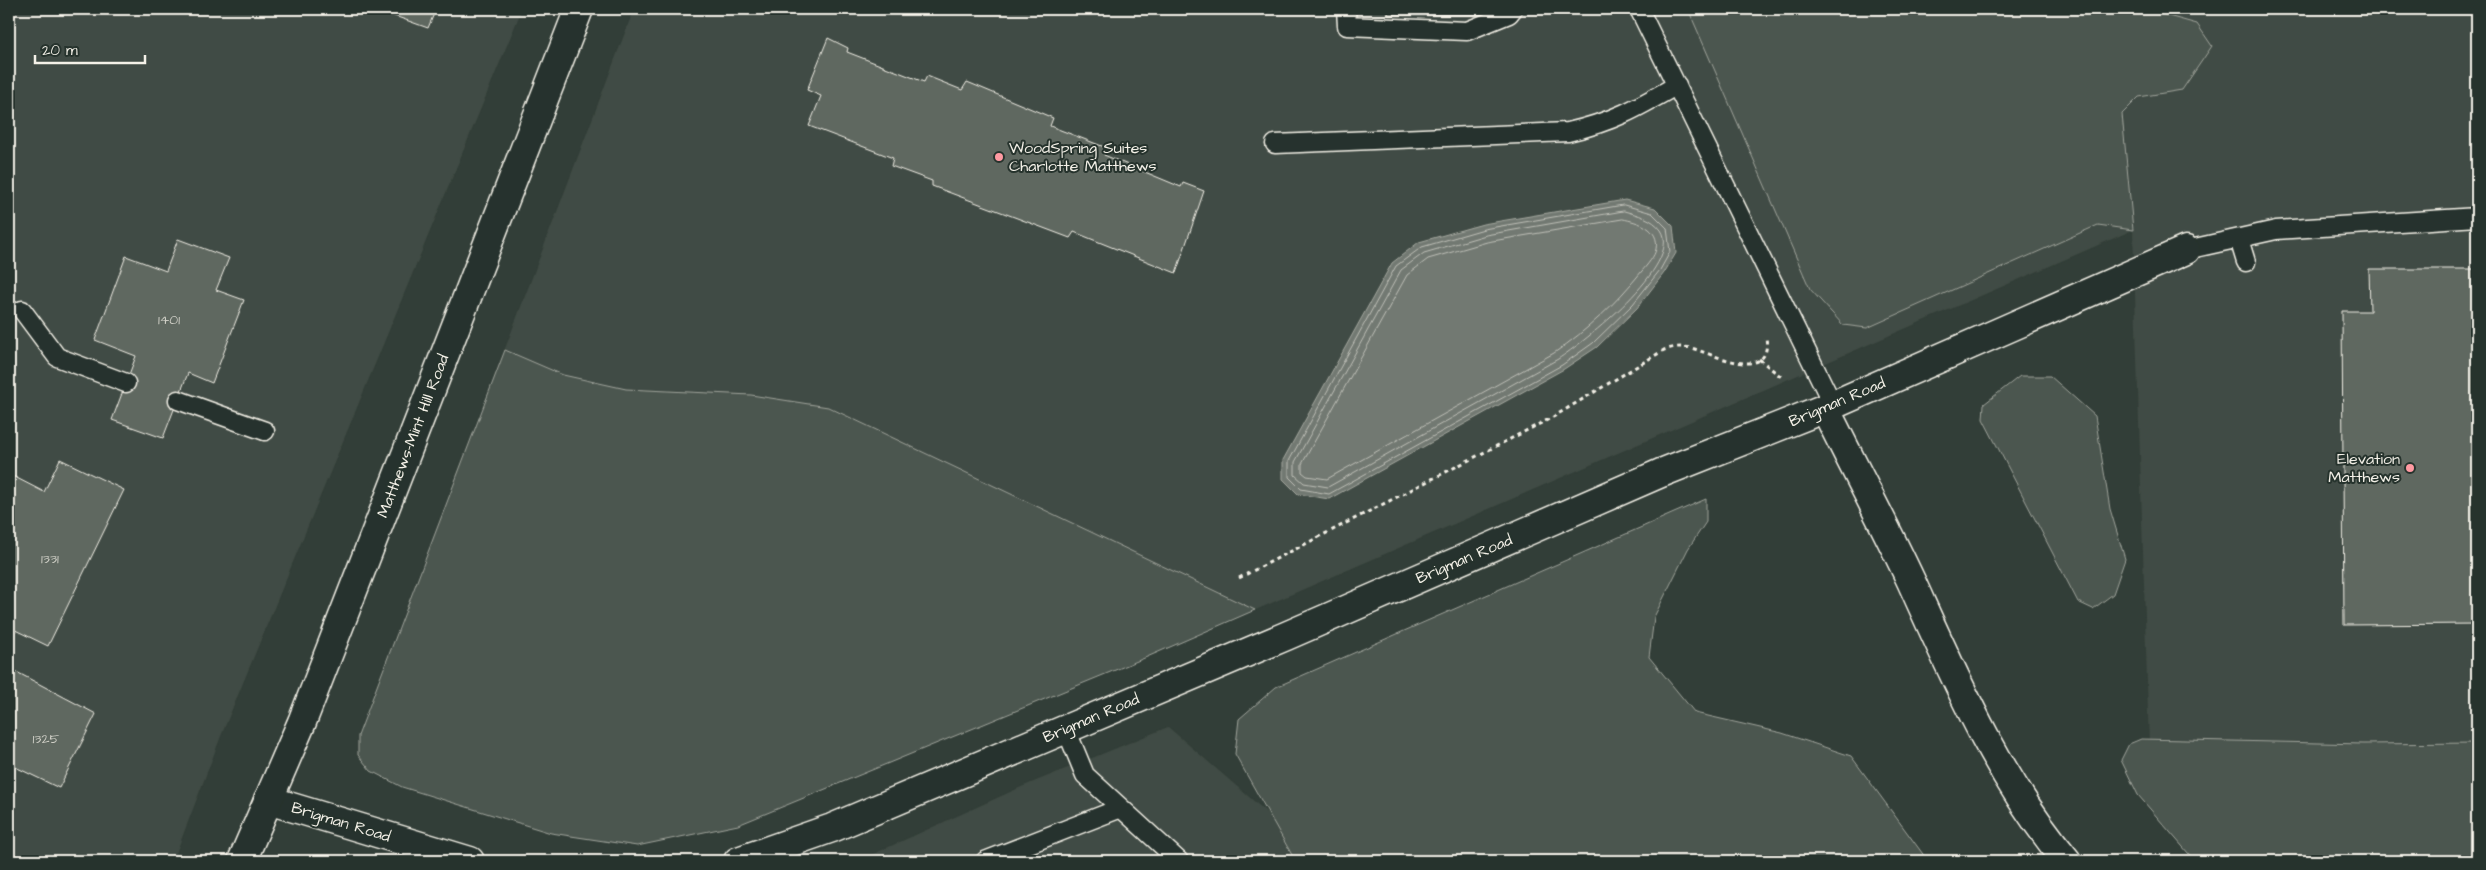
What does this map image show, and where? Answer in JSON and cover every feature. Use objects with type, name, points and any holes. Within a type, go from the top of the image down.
[{"type":"street","name":"Matthews-Mint Hill Road","points":[[242,861],[302,722],[579,9]]},
{"type":"street","name":"Brigman Road","points":[[738,861],[832,828],[1295,632],[1661,473],[1829,407],[2186,250]]},
{"type":"street","points":[[1829,407],[1952,672],[1991,747],[2030,811],[2067,861]]},
{"type":"street","name":"Brigman Road","points":[[268,800],[470,861]]},
{"type":"lane","points":[[1346,9],[1346,26],[1467,31],[1509,14],[1513,9]]},
{"type":"lane","points":[[1639,9],[1829,407]]},
{"type":"lane","points":[[1275,144],[1568,132],[1600,125],[1626,114],[1676,85]]},
{"type":"lane","points":[[2186,250],[2276,230],[2477,217]]},
{"type":"lane","points":[[2239,239],[2246,262]]},
{"type":"lane","points":[[22,310],[57,357],[126,383]]},
{"type":"lane","points":[[178,400],[265,432]]},
{"type":"lane","points":[[1066,729],[1085,774],[1179,861]]},
{"type":"lane","points":[[985,861],[1121,808]]},
{"type":"path","points":[[1239,578],[1553,417],[1664,350],[1676,346],[1690,348],[1736,363],[1747,364],[1759,359],[1768,346],[1766,334]]},
{"type":"path","points":[[1759,359],[1784,379]]},
{"type":"shaded area","points":[[9,9],[522,9],[221,736],[173,861],[9,861]]},
{"type":"shaded area","points":[[634,9],[2477,9],[2477,743],[2149,746],[2133,230],[1147,657],[738,825],[637,846],[551,833],[402,787],[371,771],[358,755],[358,736]]},
{"type":"shaded area","points":[[1688,9],[2143,9],[2197,24],[2212,46],[2182,90],[2139,97],[2122,114],[2133,230],[2098,225],[1867,328],[1843,325],[1810,289]]},
{"type":"shaded area","points":[[505,350],[563,375],[626,389],[751,395],[828,407],[1255,610],[1147,657],[738,825],[637,846],[551,833],[402,787],[371,771],[358,755],[358,736]]},
{"type":"shaded area","points":[[2020,376],[2050,376],[2095,416],[2110,509],[2125,559],[2113,594],[2093,609],[2078,602],[1983,419],[1984,404]]},
{"type":"shaded area","points":[[1706,499],[1706,522],[1688,549],[1654,617],[1649,657],[1695,713],[1782,733],[1851,756],[1928,861],[1299,861],[1292,855],[1235,754],[1239,719],[1276,687]]},
{"type":"shaded area","points":[[1168,727],[1323,861],[858,861],[1019,788]]},
{"type":"shaded area","points":[[2141,739],[2363,744],[2477,743],[2477,861],[2195,861],[2138,795],[2121,760],[2129,744]]},
{"type":"water","points":[[1625,200],[1655,208],[1673,226],[1676,253],[1664,273],[1637,308],[1597,347],[1564,369],[1329,499],[1298,494],[1283,479],[1283,460],[1392,263],[1419,242],[1483,224]]},
{"type":"building","points":[[375,9],[436,9],[428,28]]},
{"type":"building","points":[[1388,9],[1488,9],[1488,15],[1388,15]]},
{"type":"building","name":"WoodSpring Suites Charlotte Matthews","points":[[828,38],[848,48],[847,52],[924,82],[927,76],[962,90],[967,82],[972,84],[1053,118],[1050,126],[1107,148],[1104,155],[1181,187],[1183,183],[1204,191],[1176,273],[1074,232],[1070,238],[932,186],[932,181],[891,166],[893,158],[809,126],[821,96],[807,90]]},
{"type":"building","points":[[178,239],[229,258],[216,290],[244,300],[212,383],[188,373],[163,438],[112,420],[136,356],[95,340],[126,256],[166,271]]},
{"type":"building","name":"Elevation Matthews","points":[[2369,269],[2477,269],[2477,624],[2344,625],[2342,311],[2370,311]]},
{"type":"building","points":[[60,459],[124,490],[48,646],[9,627],[9,474],[44,492]]},
{"type":"building","points":[[9,668],[96,714],[59,788],[9,764]]},
{"type":"place","name":"WoodSpring Suites Charlotte Matthews","points":[[999,157]]},
{"type":"place","name":"Elevation Matthews","points":[[2410,468]]}]
